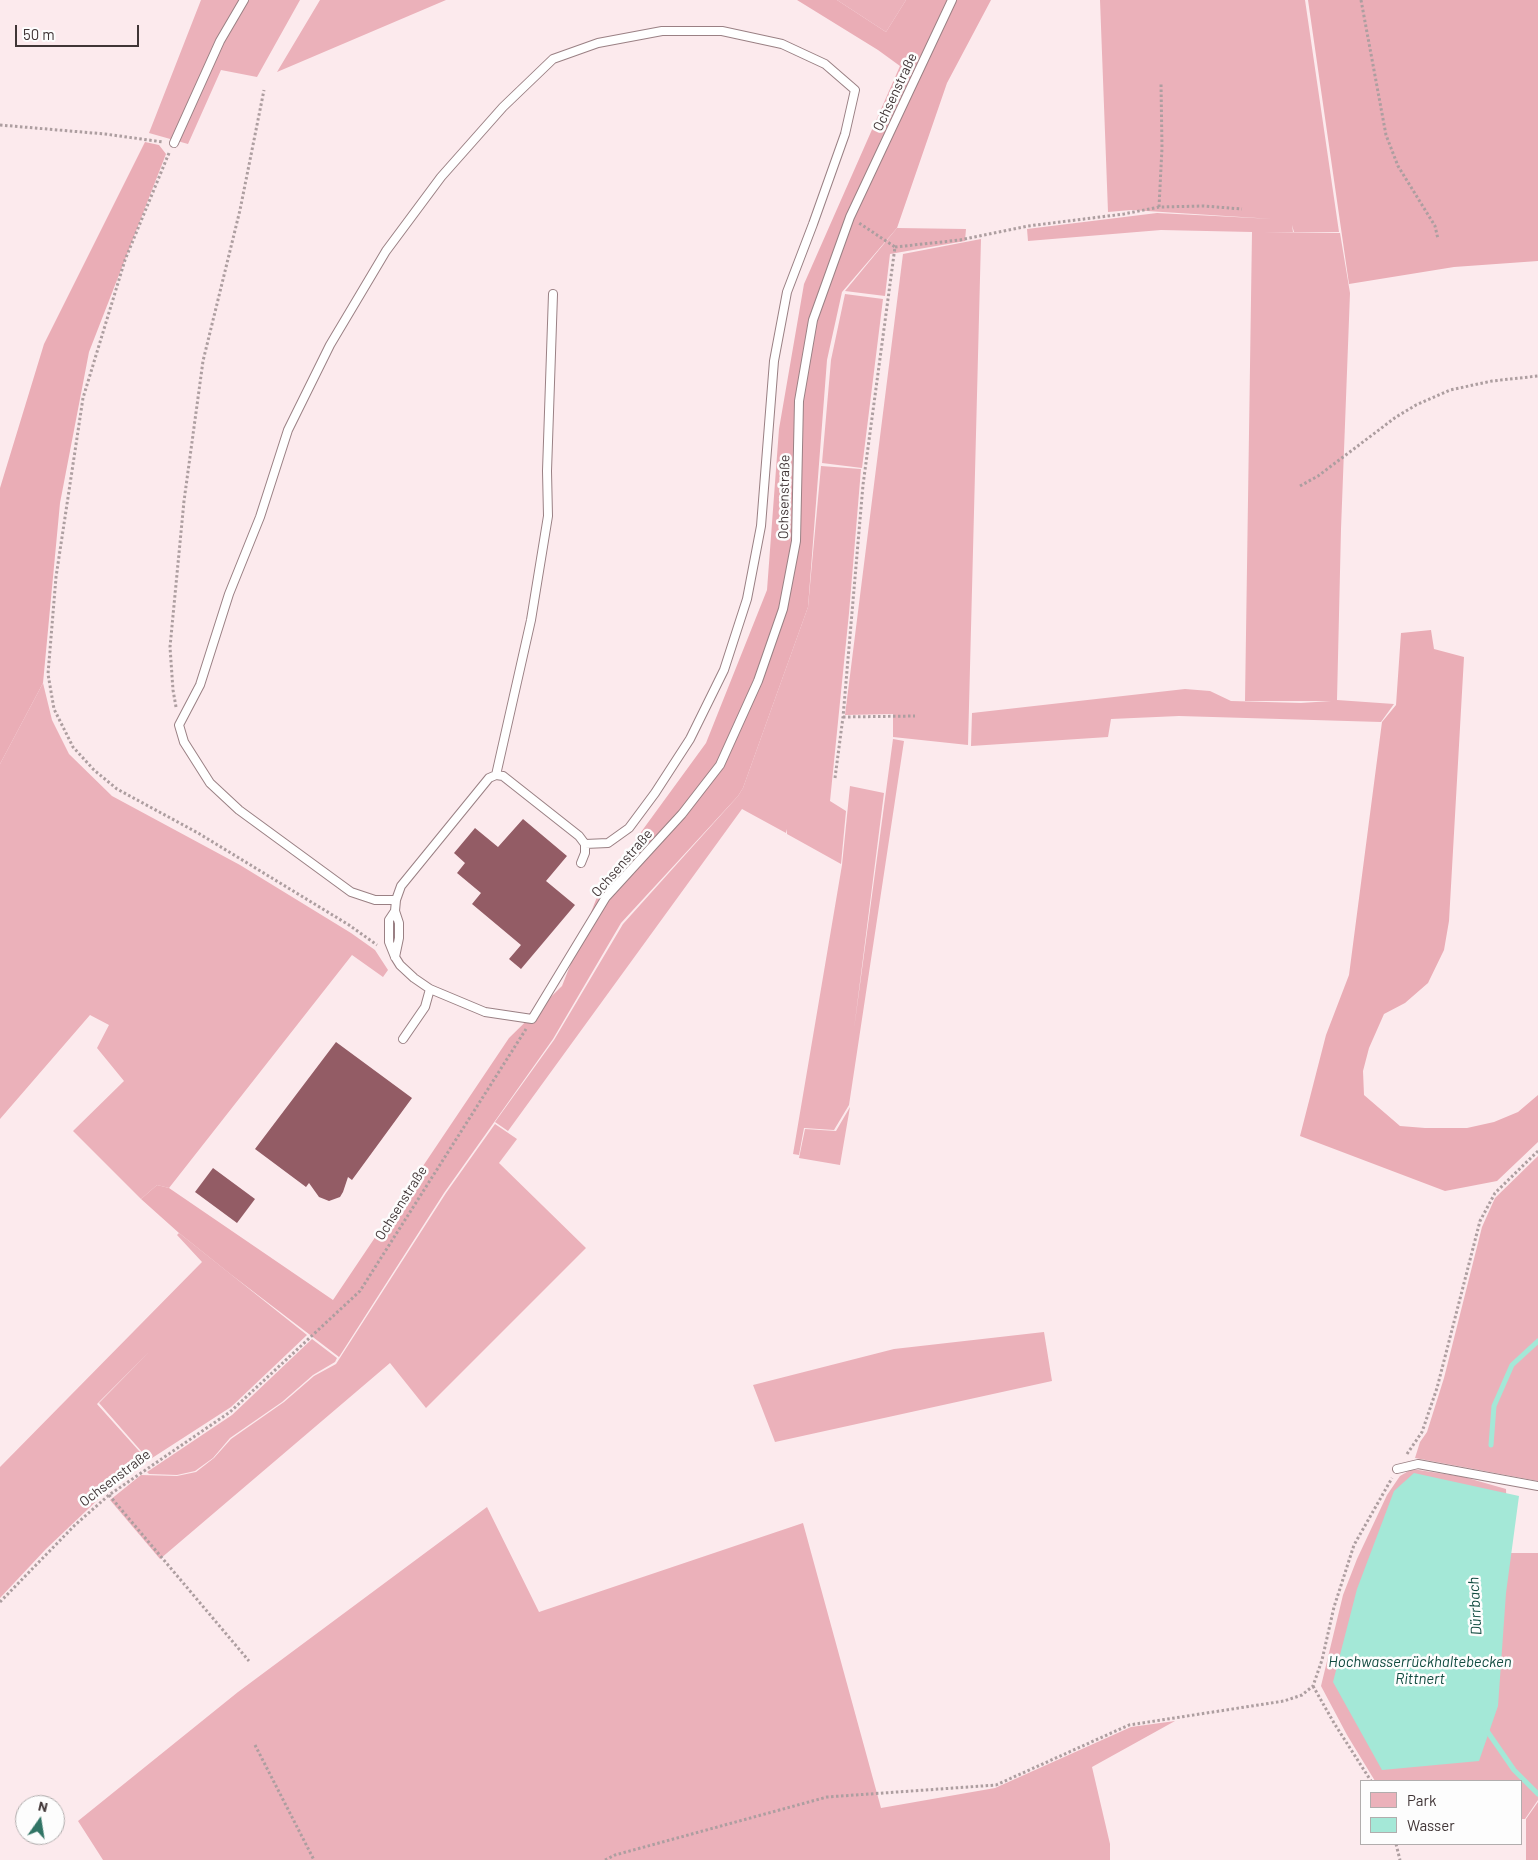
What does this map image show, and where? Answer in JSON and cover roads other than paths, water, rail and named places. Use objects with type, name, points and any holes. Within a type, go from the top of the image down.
[{"type":"lane","points":[[174,143],[220,41],[244,0]]},
{"type":"lane","name":"Ochsenstraße","points":[[430,989],[485,1012],[532,1019],[606,897],[682,814],[720,765],[758,681],[783,609],[796,541],[799,401],[813,320],[850,217],[952,0]]},
{"type":"lane","points":[[396,900],[375,900],[352,892],[239,810],[210,783],[184,742],[179,725],[200,685],[229,594],[260,517],[288,430],[330,346],[386,251],[447,170],[503,107],[553,59],[598,43],[662,31],[722,31],[782,44],[825,64],[855,90],[845,134],[788,292],[774,361],[761,526],[747,599],[724,670],[690,739],[655,794],[629,828],[608,843],[585,844]]},
{"type":"lane","points":[[496,775],[531,620],[548,516],[547,471],[553,294]]},
{"type":"lane","points":[[403,1039],[425,1007],[430,989],[400,965],[389,942],[390,920],[396,911],[396,900],[401,886],[489,778],[496,775],[503,776],[579,836],[585,844],[585,853],[581,864]]},
{"type":"lane","points":[[1397,1469],[1418,1464],[1538,1486]]},
{"type":"water","name":"Hochwasserrückhaltebecken Rittnert","points":[[1414,1473],[1519,1496],[1506,1593],[1498,1706],[1479,1761],[1382,1770],[1333,1682],[1357,1589],[1394,1491]]},
{"type":"waterway","name":"Dürrbach","points":[[1491,1445],[1494,1406],[1512,1365],[1538,1341]]},
{"type":"waterway","name":"Dürrbach","points":[[1485,1728],[1514,1770],[1538,1794]]}]
